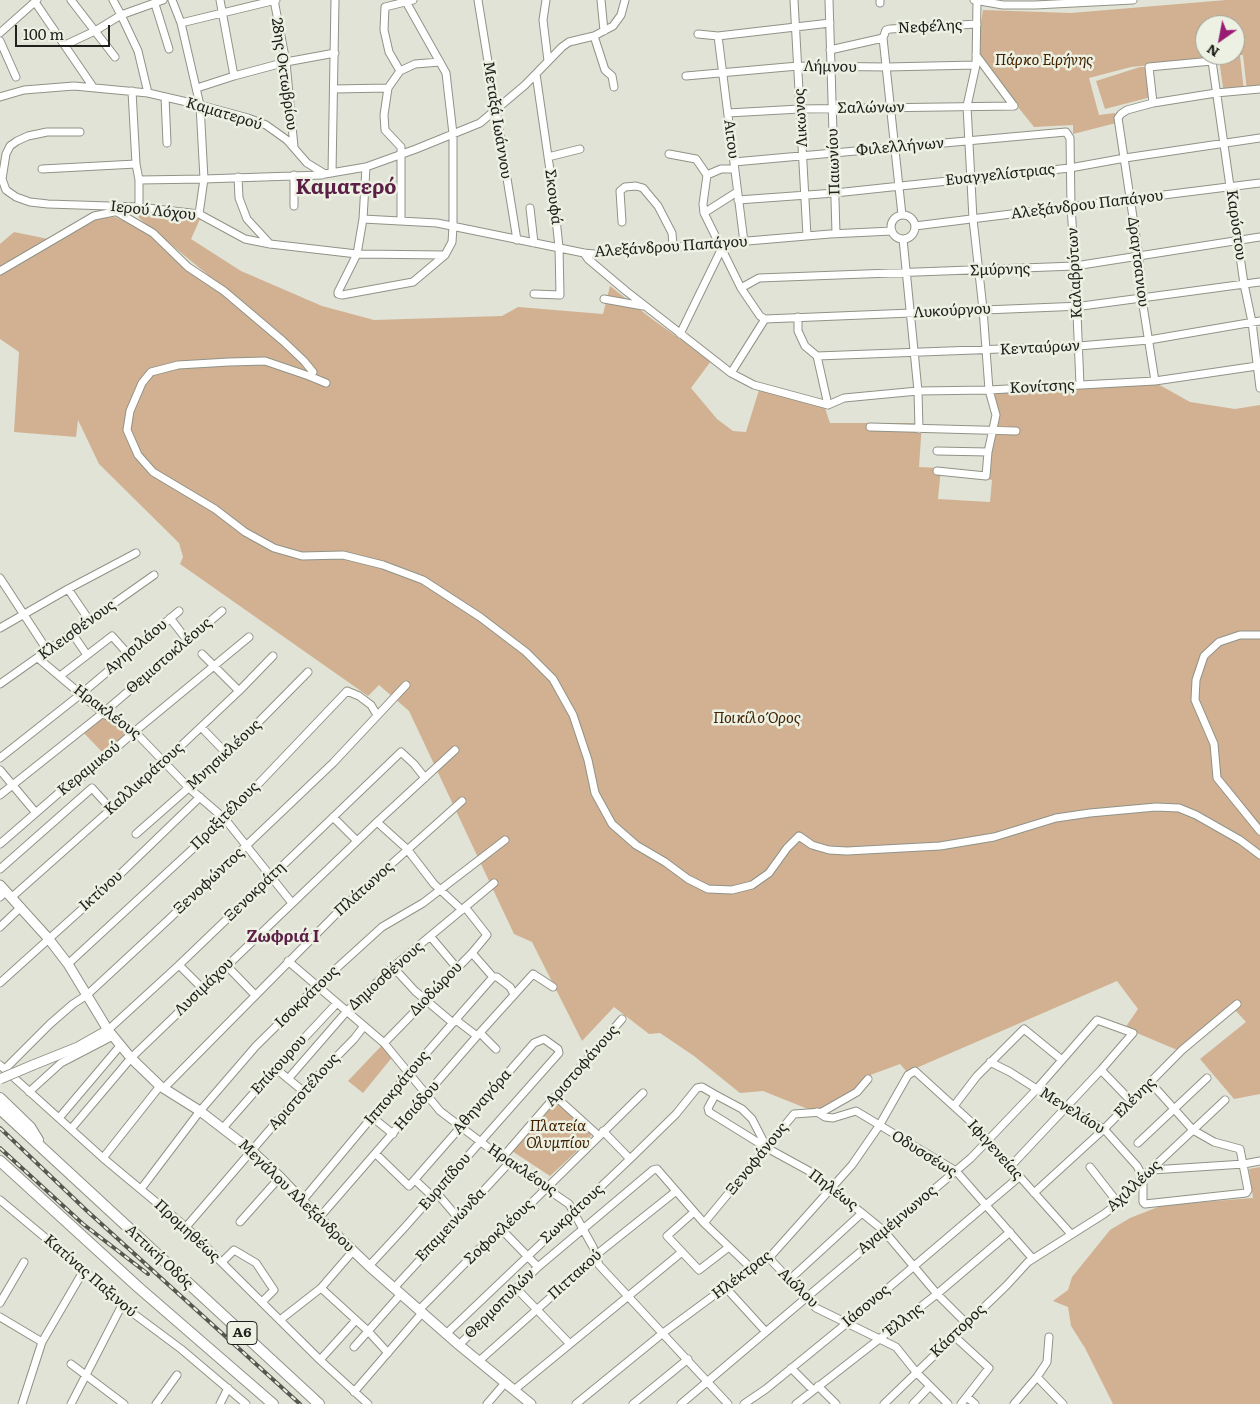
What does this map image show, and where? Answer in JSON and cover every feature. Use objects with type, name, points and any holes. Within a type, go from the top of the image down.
[{"type":"highway","points":[[0,1098],[30,1127],[45,1152]]},
{"type":"highway","name":"Αττική Οδός","points":[[0,1109],[319,1404]]},
{"type":"highway","name":"Α6","points":[[0,1161],[138,1287],[273,1404]]},
{"type":"highway","points":[[0,1168],[55,1211]]},
{"type":"main road","name":"Μεγάλου Αλεξάνδρου","points":[[4,893],[21,907],[48,938],[68,964],[110,1033],[131,1058],[162,1087],[200,1111],[252,1151],[369,1266],[446,1334],[531,1404]]},
{"type":"main road","points":[[0,1079],[110,1033]]},
{"type":"street","points":[[71,0],[115,57]]},
{"type":"street","points":[[112,0],[121,14],[138,51],[148,93]]},
{"type":"street","points":[[65,45],[95,31],[121,14],[163,0]]},
{"type":"street","points":[[172,0],[181,23],[200,104],[204,179],[199,214]]},
{"type":"street","points":[[220,0],[234,76]]},
{"type":"street","points":[[181,23],[275,0]]},
{"type":"street","name":"28ης Οκτωβρίου","points":[[275,0],[286,62],[294,147]]},
{"type":"street","points":[[328,174],[334,89],[335,0]]},
{"type":"street","name":"Μεταξά Ιωάννου","points":[[478,0],[517,240]]},
{"type":"street","points":[[546,0],[543,20],[548,61]]},
{"type":"street","points":[[601,0],[604,31]]},
{"type":"street","points":[[139,180],[328,174],[366,167],[400,155],[480,123],[496,111],[536,74],[565,44],[594,36],[616,24],[625,0]]},
{"type":"street","name":"Λικωνος","points":[[794,0],[807,236]]},
{"type":"street","name":"Παιωνίου","points":[[829,0],[836,233]]},
{"type":"street","points":[[938,471],[986,476],[988,452],[996,415],[989,390],[983,309],[973,219],[967,106],[976,65],[977,24],[975,1],[1003,5],[1035,6],[1134,0]]},
{"type":"street","points":[[0,33],[36,1],[94,87]]},
{"type":"street","points":[[366,167],[363,219],[357,254],[338,290],[338,294],[342,295],[413,282],[445,255],[452,242],[453,134],[446,73],[408,1],[385,7],[384,30],[389,52],[400,71]]},
{"type":"street","points":[[154,4],[168,50]]},
{"type":"street","points":[[698,34],[718,36],[830,23]]},
{"type":"street","name":"Νεφέλης","points":[[830,50],[883,38],[886,30],[890,29],[977,24]]},
{"type":"street","points":[[594,36],[605,70],[612,76],[614,87]]},
{"type":"street","name":"Αιτου","points":[[718,36],[744,242]]},
{"type":"street","points":[[883,38],[902,215]]},
{"type":"street","points":[[0,41],[16,77]]},
{"type":"street","points":[[197,88],[286,62],[335,52]]},
{"type":"street","name":"Σαλώνων","points":[[728,113],[800,109],[1014,106],[976,55]]},
{"type":"street","name":"Καρύστου","points":[[1153,103],[1150,67],[1212,61],[1244,284],[1256,322],[1257,366],[1260,388]]},
{"type":"street","points":[[401,221],[401,147],[385,130],[384,116],[388,88],[400,71],[415,64],[440,62]]},
{"type":"street","name":"Λήμνου","points":[[686,76],[798,66],[831,68],[976,65]]},
{"type":"street","name":"Σκουφά","points":[[534,294],[560,295],[559,247],[536,74]]},
{"type":"street","name":"Καματερού","points":[[0,97],[41,88],[74,86],[148,93],[200,104],[266,125],[279,133],[294,147],[307,164],[328,174]]},
{"type":"street","points":[[334,89],[388,88]]},
{"type":"street","points":[[1153,103],[1216,93],[1260,89]]},
{"type":"street","points":[[0,271],[94,216],[139,207],[139,180],[136,164],[132,91]]},
{"type":"street","points":[[165,97],[167,143]]},
{"type":"street","name":"Δραγτσανιου","points":[[1153,103],[1121,114],[1118,121],[1125,158],[1139,257],[1142,299],[1155,381]]},
{"type":"street","name":"Ιερού Λόχου","points":[[80,132],[46,132],[28,136],[10,146],[6,154],[2,179],[6,190],[16,197],[30,202],[139,207],[199,214],[245,239],[270,244],[357,254],[445,255]]},
{"type":"street","name":"Φιλελλήνων","points":[[707,175],[734,165],[803,156],[1066,132]]},
{"type":"street","name":"Καλαβρύτων","points":[[1066,132],[1070,138],[1071,207],[1080,386]]},
{"type":"street","name":"Ευαγγελίστριας","points":[[738,196],[805,196],[1070,168],[1260,138]]},
{"type":"street","points":[[548,158],[580,149]]},
{"type":"street","points":[[669,154],[696,159],[707,175],[703,204],[704,213],[719,247],[741,288],[760,316],[766,319],[731,373]]},
{"type":"street","points":[[42,169],[136,164]]},
{"type":"street","points":[[294,175],[294,206]]},
{"type":"street","points":[[238,177],[239,198],[247,219],[270,244]]},
{"type":"street","name":"Αλεξάνδρου Παπάγου","points":[[915,226],[1260,183]]},
{"type":"street","points":[[622,222],[620,191],[625,187],[636,186],[643,188],[658,206],[672,233],[673,246]]},
{"type":"street","points":[[704,213],[738,196]]},
{"type":"street","points":[[530,208],[534,243]]},
{"type":"street","points":[[116,212],[153,233],[188,267],[224,291],[249,311],[304,361],[313,372],[310,376]]},
{"type":"street","points":[[902,215],[910,217],[915,226],[911,235],[903,239],[896,236],[892,230],[893,220],[897,216],[902,215]]},
{"type":"street","name":"Αλεξάνδρου Παπάγου","points":[[363,219],[431,222],[584,253],[673,246],[719,247],[744,242],[836,233],[892,230]]},
{"type":"street","name":"Σμύρνης","points":[[741,288],[759,278],[1075,266],[1260,237]]},
{"type":"street","points":[[903,239],[918,391],[919,429]]},
{"type":"street","points":[[680,334],[719,247]]},
{"type":"street","points":[[584,253],[588,259],[646,307],[731,373],[754,384],[828,405],[817,356],[805,346],[798,331],[798,317]]},
{"type":"street","name":"Λυκούργου","points":[[766,319],[1076,306],[1142,299],[1260,282]]},
{"type":"street","points":[[604,298],[646,307]]},
{"type":"street","name":"Κενταύρων","points":[[817,356],[914,354],[1079,346],[1149,340],[1256,322]]},
{"type":"street","points":[[326,383],[265,361],[178,365],[151,372],[142,383],[130,411],[127,430],[138,455],[153,472],[215,509],[245,532],[283,551],[302,556],[343,555],[383,565],[423,580],[480,617],[526,652],[553,679],[573,715],[588,760],[595,793],[612,824],[636,845],[665,862],[688,879],[708,889],[732,890],[752,885],[769,873],[799,836],[812,845],[829,850],[856,852],[940,846],[994,837],[1056,818],[1156,807],[1179,808],[1196,815],[1240,840],[1260,855]]},
{"type":"street","name":"Κονίτσης","points":[[828,405],[844,398],[918,391],[989,390],[1155,381],[1257,366]]},
{"type":"street","points":[[870,428],[1016,431]]},
{"type":"street","points":[[937,451],[988,452]]},
{"type":"street","points":[[0,628],[68,588],[136,553]]},
{"type":"street","name":"Κλεισθένους","points":[[0,684],[154,574]]},
{"type":"street","points":[[0,578],[2,587],[47,650]]},
{"type":"street","points":[[68,588],[89,620]]},
{"type":"street","name":"Θεμιστοκλέους","points":[[0,795],[103,713],[222,610]]},
{"type":"street","name":"Αγησιλάου","points":[[0,758],[81,694],[179,611]]},
{"type":"street","points":[[170,618],[188,640]]},
{"type":"street","points":[[72,633],[86,655]]},
{"type":"street","points":[[1260,635],[1240,635],[1219,642],[1204,656],[1196,680],[1195,700],[1214,744],[1217,778],[1260,831]]},
{"type":"street","points":[[60,676],[112,636],[128,654]]},
{"type":"street","name":"Κεραμικού","points":[[0,844],[68,785],[85,775],[248,637]]},
{"type":"street","points":[[202,654],[239,691]]},
{"type":"street","name":"Καλλικράτους","points":[[4,893],[111,809],[164,762],[273,656]]},
{"type":"street","name":"Ηρακλέους","points":[[38,658],[103,713],[139,736],[188,788],[225,819],[292,903]]},
{"type":"street","name":"Μνησικλέους","points":[[136,834],[227,754],[308,672]]},
{"type":"street","name":"Ξενοφώντος","points":[[2,1067],[73,1004],[87,994],[247,846],[333,763],[406,684]]},
{"type":"street","name":"Πραξιτέλους","points":[[68,964],[225,819],[347,691],[371,705],[378,715]]},
{"type":"street","points":[[201,727],[227,754]]},
{"type":"street","name":"Λυσιμάχου","points":[[71,1129],[131,1058],[357,840],[454,750]]},
{"type":"street","name":"Ξενοκράτη","points":[[29,1092],[61,1063],[110,1033],[401,752],[425,778]]},
{"type":"street","points":[[0,770],[36,812]]},
{"type":"street","points":[[0,869],[92,788],[111,809]]},
{"type":"street","name":"Ικτίνου","points":[[0,983],[111,883],[200,797]]},
{"type":"street","name":"Πλάτωνος","points":[[103,1158],[162,1087],[288,961],[340,910],[462,801]]},
{"type":"street","points":[[333,817],[357,840]]},
{"type":"street","points":[[377,822],[407,849],[440,889],[464,908]]},
{"type":"street","name":"Ισοκράτους","points":[[141,1189],[200,1111],[256,1046],[317,986],[382,927],[423,903],[505,840]]},
{"type":"street","name":"Δημοσθένους","points":[[288,1079],[347,1011],[393,967],[494,883]]},
{"type":"street","points":[[0,927],[21,907]]},
{"type":"street","name":"Διοδώρου","points":[[384,1043],[472,954],[487,935],[464,908]]},
{"type":"street","points":[[430,936],[457,968]]},
{"type":"street","points":[[472,954],[493,976],[502,980],[510,987],[514,994]]},
{"type":"street","name":"Ηρακλέους","points":[[288,961],[384,1043],[440,1111],[509,1163],[565,1200],[583,1228],[599,1265],[728,1404]]},
{"type":"street","points":[[179,965],[203,989]]},
{"type":"street","points":[[227,966],[255,995]]},
{"type":"street","points":[[393,967],[426,1000],[496,1049]]},
{"type":"street","name":"Ησιόδου","points":[[319,1218],[533,974],[553,987]]},
{"type":"street","name":"Ιπποκράτους","points":[[302,1201],[493,976]]},
{"type":"street","name":"Επίκουρου","points":[[223,1128],[275,1068],[337,1003]]},
{"type":"street","name":"Ελένης","points":[[1034,1193],[1104,1129],[1182,1050],[1237,1004]]},
{"type":"street","name":"Αριστοφάνους","points":[[502,1158],[622,1019]]},
{"type":"street","name":"Αγαμέμνωνος","points":[[681,1404],[956,1171],[988,1141],[1037,1089],[1097,1020],[1133,1033],[1100,1070]]},
{"type":"street","name":"Αριστοτέλους","points":[[186,1227],[303,1091],[354,1039],[364,1026]]},
{"type":"street","points":[[954,1106],[990,1062],[1024,1030],[1062,1060]]},
{"type":"street","name":"Αθηναγόρα","points":[[376,1154],[409,1186],[534,1043],[544,1039],[555,1046],[559,1053]]},
{"type":"street","points":[[59,1118],[120,1046]]},
{"type":"street","name":"Ευριπίδου","points":[[369,1266],[559,1053]]},
{"type":"street","name":"Μενελάου","points":[[990,1062],[1104,1129],[1137,1166],[1143,1177]]},
{"type":"street","name":"Προμηθέως","points":[[2,1067],[103,1158],[186,1227],[320,1360],[368,1404]]},
{"type":"street","points":[[275,1068],[303,1091]]},
{"type":"street","points":[[1010,1167],[1100,1070],[1131,1101]]},
{"type":"street","name":"Ιφιγενείας","points":[[915,1071],[954,1106],[988,1141],[1071,1234]]},
{"type":"street","name":"Ηλέκτρας","points":[[576,1404],[663,1332],[751,1268],[768,1258],[863,1151],[908,1076],[915,1071]]},
{"type":"street","points":[[1138,1143],[1207,1078]]},
{"type":"street","name":"Ξενοφάνους","points":[[704,1223],[794,1114],[822,1112],[857,1092],[868,1080]]},
{"type":"street","points":[[1143,1177],[1145,1204],[1246,1193],[1248,1190],[1240,1149],[1214,1142],[1193,1130],[1150,1082]]},
{"type":"street","name":"Σωκράτους","points":[[446,1334],[630,1159],[676,1114],[698,1088],[702,1087],[714,1094]]},
{"type":"street","name":"Σοφοκλέους","points":[[354,1392],[420,1311],[479,1249],[502,1231],[644,1093]]},
{"type":"street","points":[[714,1094],[742,1109],[752,1119],[767,1148]]},
{"type":"street","name":"Πηλέως","points":[[714,1094],[708,1108],[709,1112],[767,1148],[809,1171],[862,1212],[884,1231],[937,1294],[966,1323]]},
{"type":"street","points":[[556,1097],[630,1159]]},
{"type":"street","name":"Αχιλλέως","points":[[1033,1259],[1098,1218],[1118,1203],[1225,1100]]},
{"type":"street","name":"Οδυσσέως","points":[[816,1112],[825,1117],[833,1118],[856,1111],[956,1171],[1033,1259]]},
{"type":"street","points":[[372,1118],[393,1134]]},
{"type":"street","points":[[1152,1170],[1244,1164],[1260,1161]]},
{"type":"street","name":"Επαμεινώνδα","points":[[354,1347],[397,1291],[458,1218],[509,1163]]},
{"type":"street","points":[[1090,1167],[1118,1203]]},
{"type":"street","name":"Θερμοπυλών","points":[[459,1345],[538,1266],[654,1170],[657,1169],[676,1192]]},
{"type":"street","name":"Ιάσονος","points":[[744,1404],[766,1389],[847,1322],[1019,1176]]},
{"type":"street","points":[[240,1222],[280,1177]]},
{"type":"street","points":[[415,1180],[434,1194],[458,1218]]},
{"type":"street","points":[[676,1192],[704,1223],[751,1268]]},
{"type":"street","name":"Πιττακού","points":[[479,1361],[596,1255],[676,1192]]},
{"type":"street","name":"Κατίνας Παξινού","points":[[1,1204],[84,1270],[122,1305],[181,1350],[246,1404]]},
{"type":"street","points":[[694,1212],[667,1236],[699,1270],[729,1247]]},
{"type":"street","points":[[788,1280],[862,1212]]},
{"type":"street","points":[[502,1231],[538,1266]]},
{"type":"street","name":"Έλλης","points":[[796,1404],[937,1294],[1010,1232]]},
{"type":"street","points":[[222,1262],[234,1250],[256,1263],[274,1290],[262,1302]]},
{"type":"street","points":[[280,1320],[321,1288],[353,1251]]},
{"type":"street","points":[[514,1390],[682,1252]]},
{"type":"street","name":"Αιόλου","points":[[768,1258],[816,1308],[896,1346],[916,1372],[948,1404]]},
{"type":"street","name":"Κάστορος","points":[[884,1404],[1033,1259]]},
{"type":"street","points":[[0,1303],[24,1262]]},
{"type":"street","points":[[22,1404],[42,1342],[84,1270]]},
{"type":"street","points":[[321,1288],[388,1352]]},
{"type":"street","points":[[516,1288],[570,1344]]},
{"type":"street","points":[[726,1288],[766,1332]]},
{"type":"street","points":[[71,1404],[122,1305]]},
{"type":"street","points":[[0,1317],[42,1342]]},
{"type":"street","points":[[320,1360],[356,1320]]},
{"type":"street","points":[[954,1336],[989,1368],[961,1404]]},
{"type":"street","points":[[1014,1404],[1047,1362],[1048,1337]]},
{"type":"street","points":[[632,1404],[688,1359]]},
{"type":"street","points":[[71,1364],[124,1404]]},
{"type":"street","points":[[791,1368],[836,1404]]},
{"type":"street","points":[[156,1404],[177,1374]]},
{"type":"street","points":[[1037,1377],[1063,1404]]},
{"type":"street","points":[[487,1404],[505,1383]]},
{"type":"street","points":[[914,1404],[930,1386]]},
{"type":"street","points":[[220,1404],[228,1388]]},
{"type":"street","points":[[967,1397],[975,1404]]},
{"type":"green space","name":"Πάρκο Ειρήνης","points":[[1226,0],[1260,0],[1260,89],[1247,91],[1244,65],[1245,15],[1195,15],[1195,60],[1131,67],[1089,78],[1099,115],[1115,113],[1116,123],[1073,134],[1073,125],[1034,127],[976,55],[983,10],[1071,13]]},
{"type":"green space","points":[[1220,65],[1241,65],[1244,91],[1224,95]]},
{"type":"green space","points":[[1140,67],[1146,67],[1151,97],[1105,109],[1096,81]]},
{"type":"green space","name":"Ποικίλο Όρος","points":[[136,212],[200,219],[191,239],[241,271],[322,306],[374,320],[502,316],[518,307],[603,314],[610,286],[711,361],[691,388],[717,419],[733,431],[746,432],[759,390],[825,408],[830,423],[922,423],[919,467],[941,468],[938,499],[990,502],[992,480],[987,479],[998,414],[992,392],[1156,383],[1190,402],[1235,409],[1260,405],[1260,1094],[1234,1099],[1200,1059],[1246,1022],[1235,1010],[1182,1052],[1125,1028],[1138,1009],[1117,981],[907,1072],[900,1064],[865,1077],[857,1089],[822,1110],[813,1111],[763,1091],[740,1093],[694,1056],[660,1033],[649,1034],[614,1007],[582,1041],[532,942],[514,934],[409,711],[379,685],[368,696],[180,564],[183,557],[179,543],[99,464],[78,420],[76,437],[14,432],[19,352],[0,339],[0,244],[14,232],[58,241],[99,218],[115,217],[144,230],[159,241],[191,271],[208,275],[140,219]]},
{"type":"green space","points":[[103,715],[126,734],[104,754],[82,731]]},
{"type":"green space","points":[[384,1043],[394,1055],[363,1093],[348,1081]]},
{"type":"green space","name":"Πλατεία Ολυμπίου","points":[[556,1102],[591,1133],[590,1139],[550,1176],[512,1151]]},
{"type":"green space","points":[[1260,1167],[1260,1404],[1113,1404],[1085,1348],[1071,1326],[1068,1307],[1053,1301],[1068,1290],[1072,1277],[1110,1230],[1130,1218],[1163,1205],[1253,1198],[1249,1169]]},
{"type":"railway","points":[[0,1128],[86,1210],[300,1404]]},
{"type":"railway","points":[[0,1148],[83,1224],[148,1274]]},
{"type":"district","name":"Καματερό","points":[[346,188]]},
{"type":"district","name":"Ζωφριά Ι","points":[[283,937]]}]
